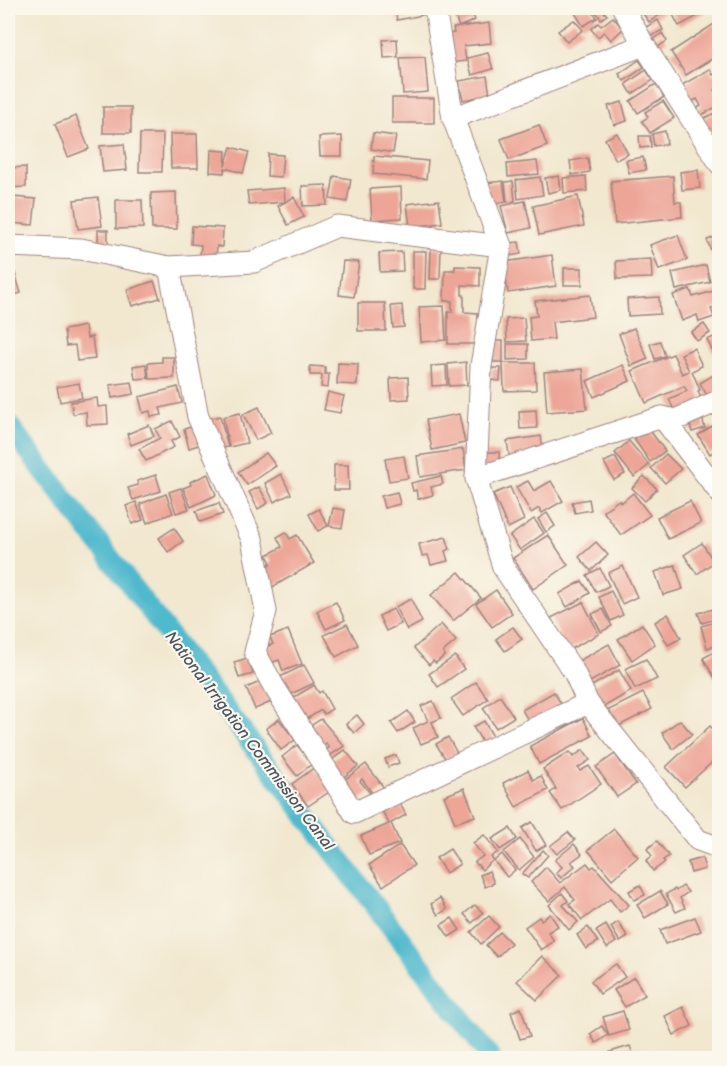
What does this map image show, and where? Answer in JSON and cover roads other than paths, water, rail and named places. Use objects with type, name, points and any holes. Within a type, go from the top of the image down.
[{"type":"street","points":[[435,8],[453,118],[501,246],[481,366],[476,478],[503,567],[574,672],[588,703],[698,840],[720,848]]},
{"type":"street","points":[[623,8],[720,164]]},
{"type":"street","points":[[453,118],[644,45]]},
{"type":"street","points":[[8,246],[81,249],[169,267],[254,262],[337,225],[501,246]]},
{"type":"street","points":[[169,267],[198,417],[252,539],[266,611],[255,652],[273,685],[354,813],[588,703]]},
{"type":"street","points":[[476,478],[662,417],[675,420],[720,400]]},
{"type":"street","points":[[662,417],[720,493]]},
{"type":"waterway","name":"National Irrigation Commission Canal","points":[[8,424],[491,1058]]}]
